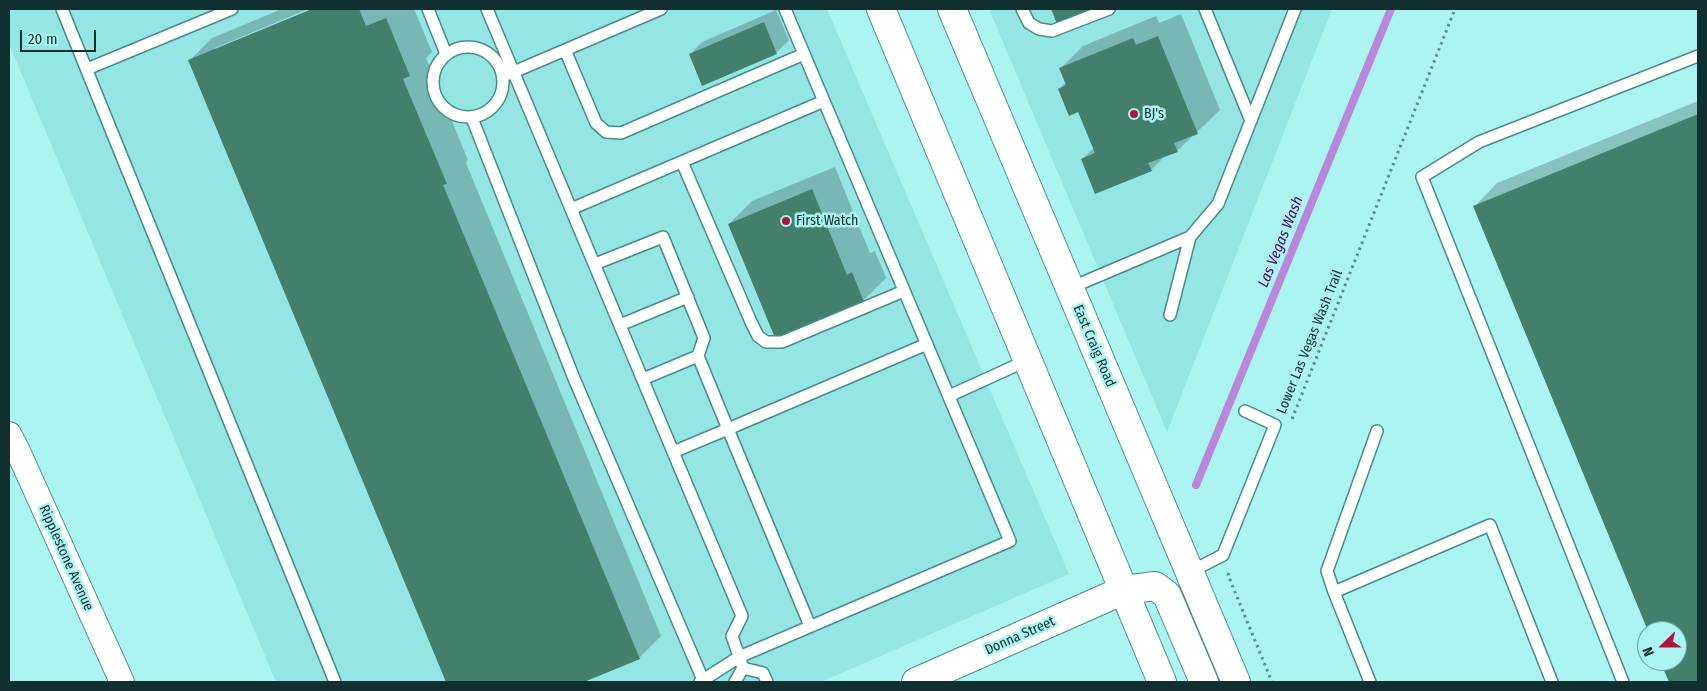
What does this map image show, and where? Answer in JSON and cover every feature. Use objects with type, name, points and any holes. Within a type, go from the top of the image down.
[{"type":"main road","points":[[881,9],[1162,682]]},
{"type":"main road","name":"East Craig Road","points":[[952,9],[1236,682]]},
{"type":"main road","name":"Donna Street","points":[[916,682],[1124,590],[1155,586],[1167,595],[1204,682]]},
{"type":"street","name":"Ripplestone Avenue","points":[[9,434],[122,682]]},
{"type":"lane","points":[[62,9],[335,682]]},
{"type":"lane","points":[[86,69],[232,9]]},
{"type":"lane","points":[[428,9],[446,54]]},
{"type":"lane","points":[[488,9],[742,616],[732,636],[741,662],[735,682]]},
{"type":"lane","points":[[502,76],[661,9]]},
{"type":"lane","points":[[472,118],[573,376],[702,681],[810,626],[1010,541],[785,9]]},
{"type":"lane","points":[[1022,9],[1029,23],[1039,30],[1052,31],[1109,9]]},
{"type":"lane","points":[[1205,9],[1250,121]]},
{"type":"lane","points":[[1170,315],[1190,237],[1218,204],[1295,9]]},
{"type":"lane","points":[[462,47],[484,50],[500,68],[502,76],[502,91],[497,102],[489,111],[472,118],[455,115],[445,109],[437,101],[433,90],[432,78],[435,67],[451,50],[462,47]]},
{"type":"lane","points":[[565,50],[596,123],[606,132],[621,133],[804,54]]},
{"type":"lane","points":[[1623,682],[1422,178],[1479,142],[1698,56]]},
{"type":"lane","points":[[572,209],[824,101]]},
{"type":"lane","points":[[682,162],[751,322],[758,336],[766,342],[782,342],[904,291]]},
{"type":"lane","points":[[595,264],[662,237],[704,338],[698,356],[810,626]]},
{"type":"lane","points":[[1070,288],[1190,237]]},
{"type":"lane","points":[[620,325],[688,297]]},
{"type":"lane","points":[[673,452],[927,344]]},
{"type":"lane","points":[[643,379],[698,356]]},
{"type":"lane","points":[[949,396],[1028,360]]},
{"type":"lane","points":[[1190,572],[1223,555],[1274,424],[1245,411]]},
{"type":"lane","points":[[1370,682],[1327,572],[1377,431]]},
{"type":"lane","points":[[1334,592],[1490,525],[1552,682]]},
{"type":"lane","points":[[741,662],[763,673],[767,682]]},
{"type":"path","name":"Lower Las Vegas Wash Trail","points":[[1292,420],[1455,9]]},
{"type":"path","points":[[1232,568],[1228,575],[1272,682]]},
{"type":"shaded area","points":[[9,9],[827,9],[1069,574],[821,682],[276,682],[9,44]]},
{"type":"shaded area","points":[[989,9],[1332,9],[1167,432]]},
{"type":"building","points":[[312,9],[359,9],[366,26],[386,18],[410,76],[403,79],[447,184],[443,185],[640,659],[584,682],[446,682],[188,60]]},
{"type":"building","points":[[1051,9],[1094,9],[1057,24]]},
{"type":"building","points":[[764,22],[777,54],[702,86],[689,54]]},
{"type":"building","name":"BJ's","points":[[1158,36],[1198,134],[1174,143],[1178,152],[1148,163],[1152,171],[1095,194],[1081,159],[1095,153],[1078,112],[1069,116],[1058,89],[1066,85],[1059,68],[1133,38],[1136,45]]},
{"type":"building","points":[[1698,114],[1698,682],[1669,682],[1664,671],[1687,671],[1687,621],[1644,621],[1473,206]]},
{"type":"building","points":[[812,189],[847,275],[852,272],[864,302],[775,338],[728,224]]},
{"type":"waterway","name":"Las Vegas Wash","points":[[1196,485],[1391,9]]},
{"type":"place","name":"BJ's","points":[[1134,114]]},
{"type":"place","name":"First Watch","points":[[786,221]]}]
